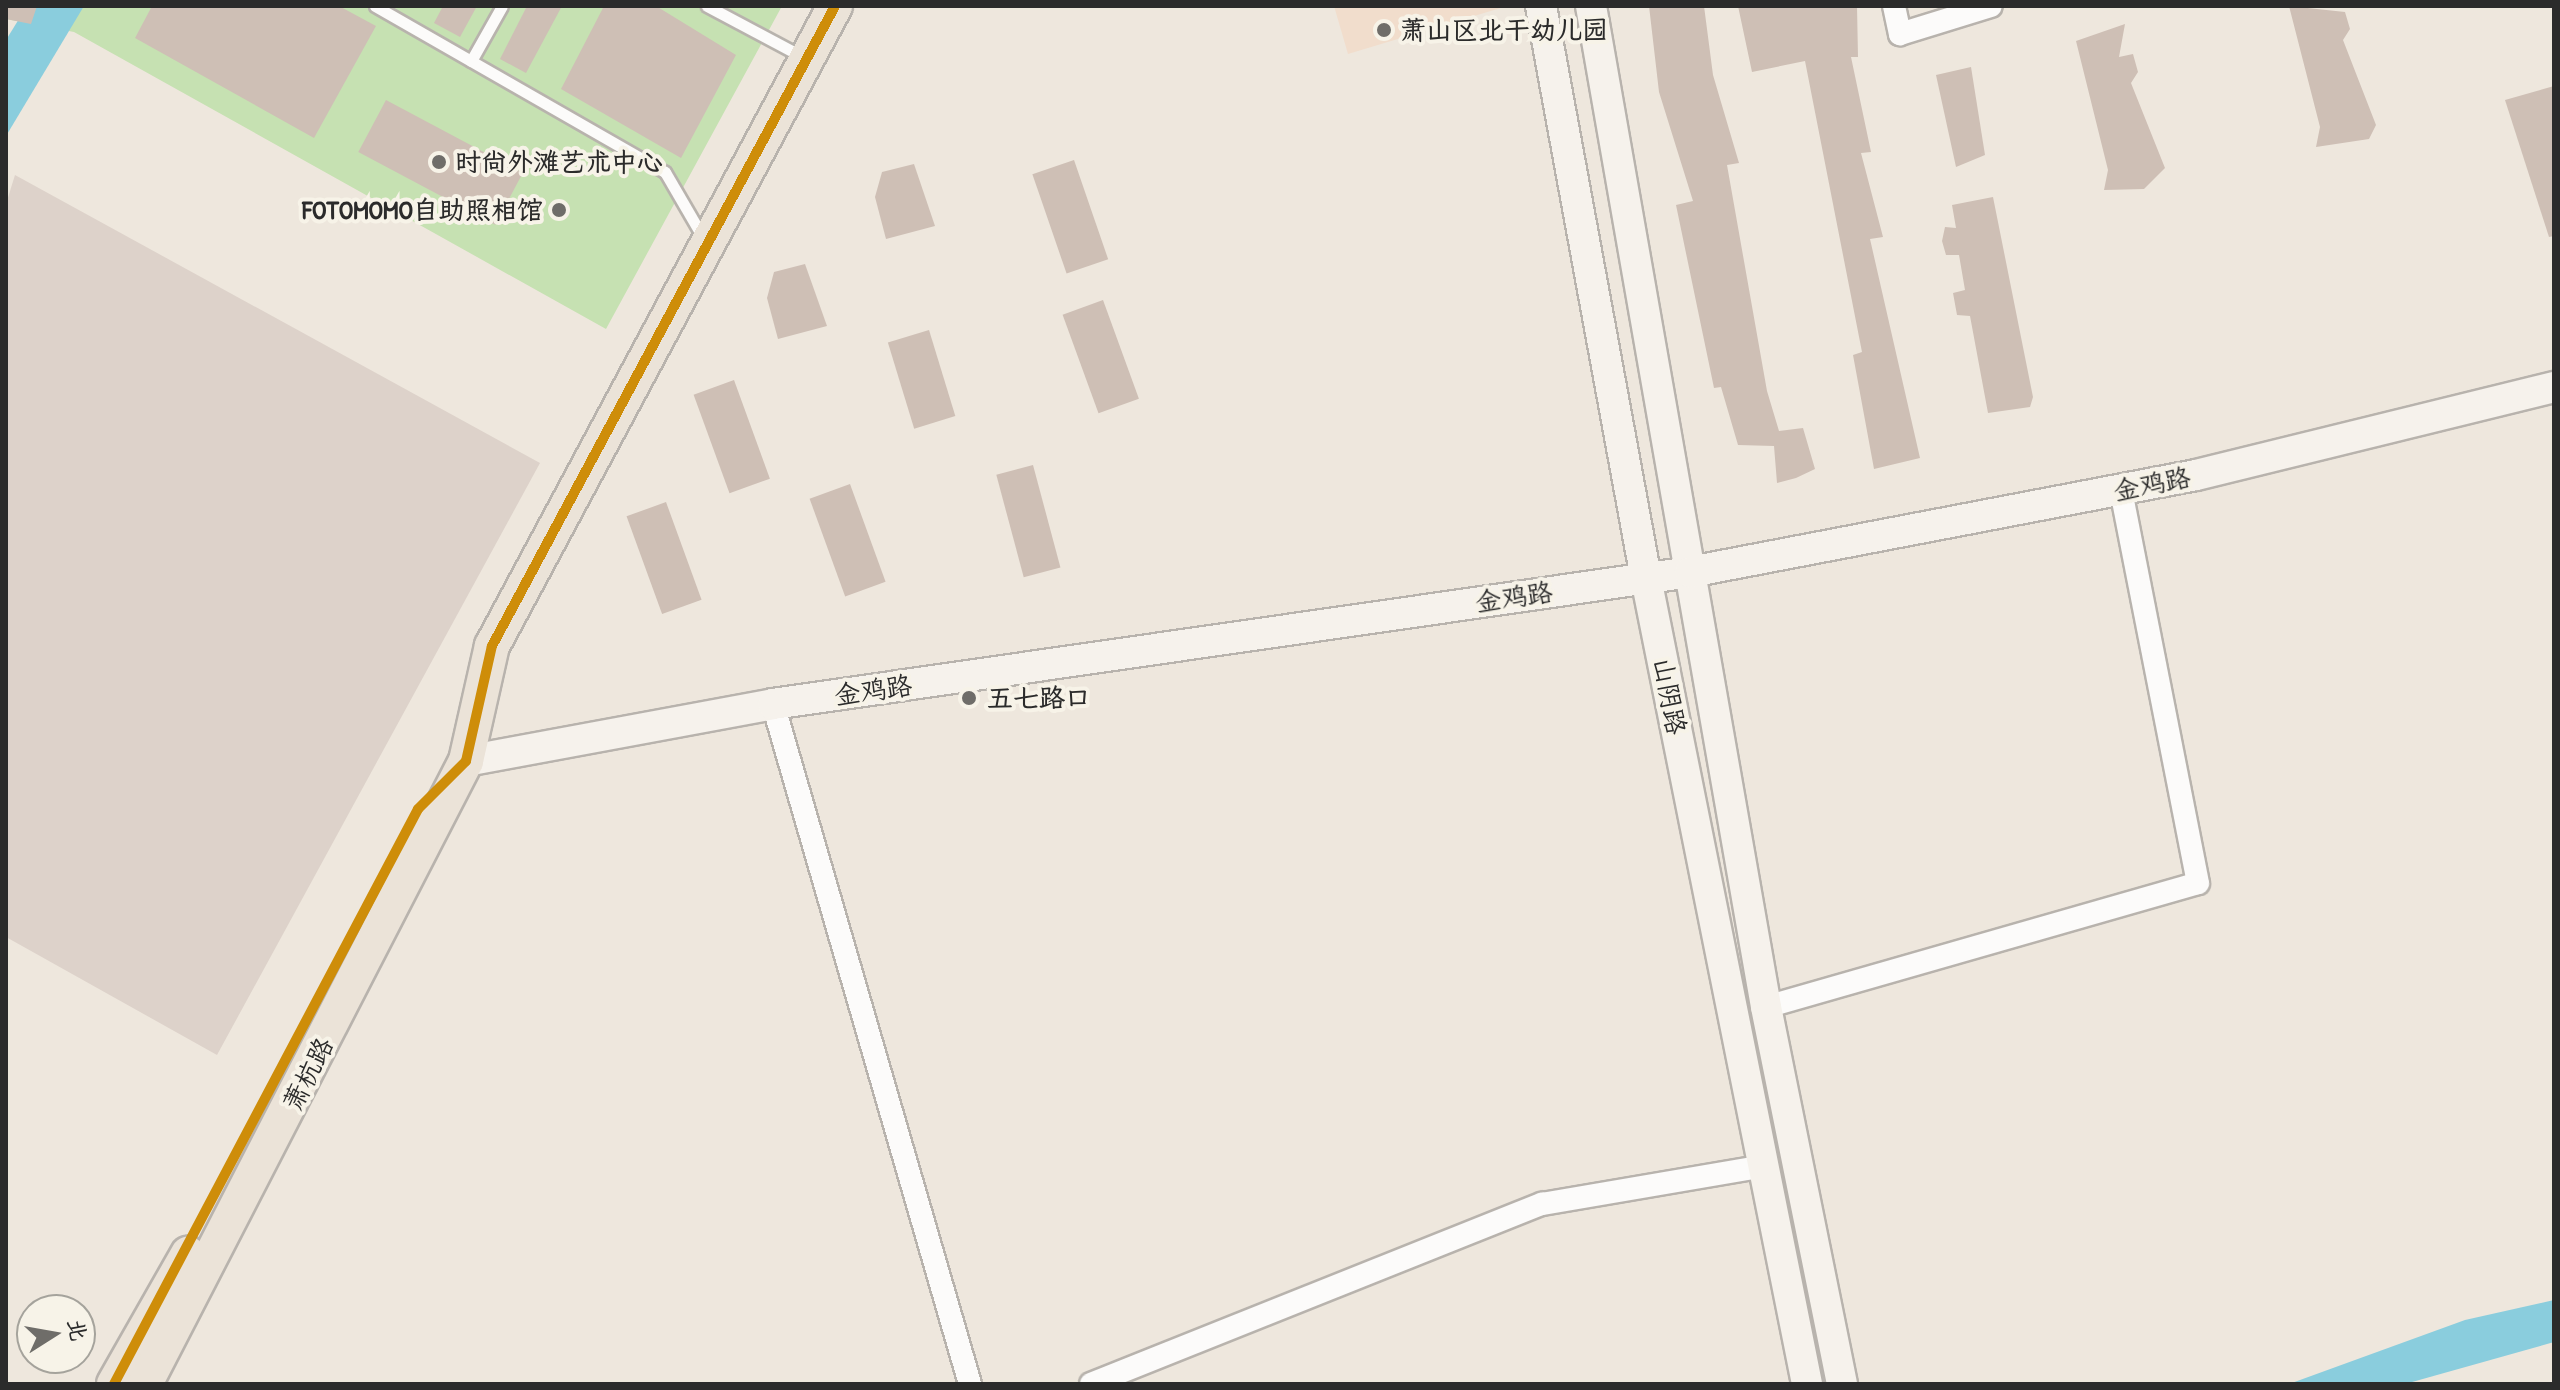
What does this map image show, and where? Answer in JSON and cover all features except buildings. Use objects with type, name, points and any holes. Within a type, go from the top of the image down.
[{"type":"main road","name":"萧杭路","points":[[145,1384],[466,761],[492,646],[705,240],[835,6]]},
{"type":"main road","name":"山阴路","points":[[1541,6],[1646,578],[1807,1384]]},
{"type":"main road","name":"山阴路","points":[[1591,6],[1766,1007],[1842,1384]]},
{"type":"main road","name":"金鸡路","points":[[466,761],[773,704],[1690,572],[2121,491],[2554,387]]},
{"type":"main road","name":"萧杭路","points":[[114,1384],[418,809],[466,761]]},
{"type":"street","points":[[1894,6],[1900,34],[1991,6]]},
{"type":"street","points":[[1766,1007],[2198,883],[2121,491]]},
{"type":"street","points":[[773,704],[970,1384]]},
{"type":"street","points":[[1091,1384],[1542,1204],[1765,1166]]},
{"type":"lane","points":[[375,6],[665,172],[705,240]]},
{"type":"lane","points":[[471,61],[502,6]]},
{"type":"lane","points":[[707,6],[805,58]]},
{"type":"shaded area","name":"萧山区北干幼儿园","points":[[1334,6],[1504,6],[1504,7],[1348,54]]},
{"type":"shaded area","points":[[15,175],[540,463],[217,1055],[6,937],[6,204]]},
{"type":"green space","points":[[6,6],[782,6],[606,329],[74,32],[6,19]]},
{"type":"water","points":[[27,6],[84,6],[6,136],[6,40]]},
{"type":"water","points":[[2554,1300],[2554,1342],[2405,1384],[2289,1384],[2465,1320]]},
{"type":"transit line","points":[[114,1384],[418,809],[466,761],[492,646],[835,6]]},
{"type":"place","name":"萧山区北干幼儿园","points":[[1384,30]]},
{"type":"place","name":"时尚外滩艺术中心","points":[[439,162]]},
{"type":"place","name":"FOTOMOMO自助照相馆","points":[[559,210]]},
{"type":"place","name":"五七路口","points":[[969,698]]}]
